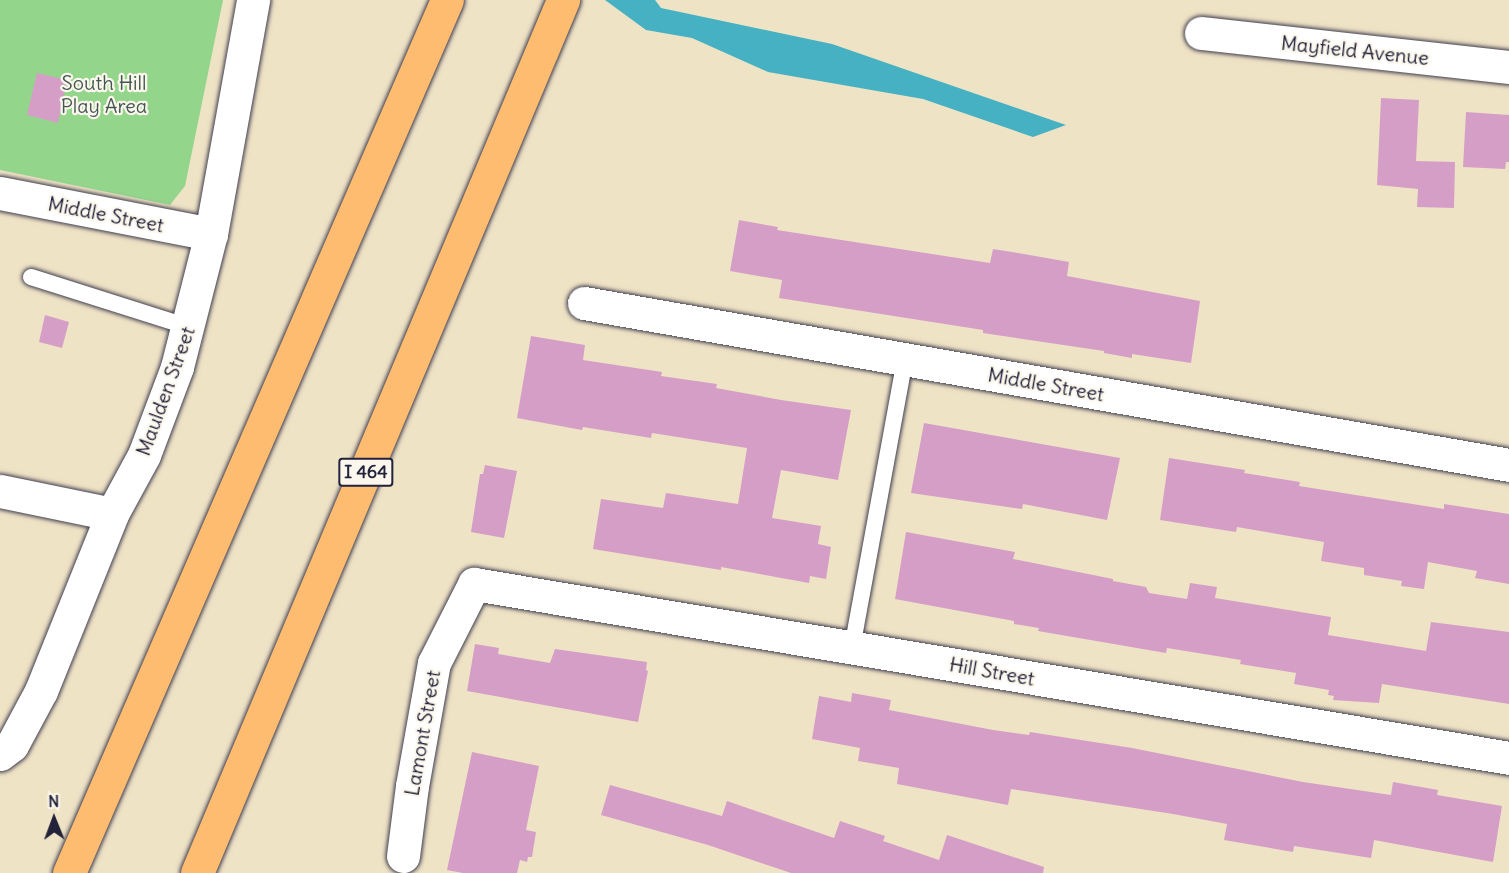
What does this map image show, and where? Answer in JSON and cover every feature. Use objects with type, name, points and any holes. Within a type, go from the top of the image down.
[{"type":"highway","points":[[69,873],[447,0]]},
{"type":"highway","name":"I 464","points":[[197,873],[563,0]]},
{"type":"street","name":"Maulden Street","points":[[0,754],[12,745],[41,691],[112,514],[144,455],[177,367],[211,234],[253,0]]},
{"type":"street","name":"Mayfield Avenue","points":[[1201,33],[1509,67]]},
{"type":"street","name":"Middle Street","points":[[0,193],[211,234]]},
{"type":"street","name":"Middle Street","points":[[584,303],[1509,465]]},
{"type":"street","points":[[0,491],[112,514]]},
{"type":"street","name":"Hill Street","points":[[474,584],[1509,758]]},
{"type":"street","name":"Lamont Street","points":[[403,856],[412,786],[434,663],[474,584]]},
{"type":"lane","points":[[31,277],[189,327]]},
{"type":"lane","points":[[852,648],[905,359]]},
{"type":"green space","name":"South Hill Play Area","points":[[0,0],[223,0],[185,186],[170,205],[0,170]]},
{"type":"water","points":[[605,0],[655,0],[661,8],[832,44],[1066,125],[1033,137],[923,99],[768,72],[692,38],[646,30]]},
{"type":"building","points":[[37,73],[67,80],[58,123],[27,115]]},
{"type":"building","points":[[1381,98],[1419,100],[1416,161],[1455,162],[1454,208],[1417,207],[1418,189],[1377,185]]},
{"type":"building","points":[[1466,112],[1509,115],[1509,162],[1506,162],[1505,169],[1463,167]]},
{"type":"building","points":[[739,220],[778,227],[777,230],[990,263],[993,249],[1024,254],[1069,262],[1067,276],[1200,301],[1191,363],[1132,354],[1132,358],[1104,353],[1104,351],[983,333],[983,330],[779,298],[782,280],[730,271]]},
{"type":"building","points":[[45,315],[69,322],[62,348],[39,342]]},
{"type":"building","points":[[531,336],[585,345],[583,360],[662,372],[661,376],[717,384],[716,388],[851,410],[838,480],[781,470],[772,518],[821,526],[818,544],[831,547],[826,579],[810,576],[809,583],[721,567],[721,570],[593,549],[601,499],[663,508],[666,493],[738,504],[747,448],[652,433],[651,438],[583,427],[582,430],[517,418]]},
{"type":"building","points":[[924,423],[1120,458],[1107,520],[1023,504],[1022,509],[911,493]]},
{"type":"building","points":[[1169,458],[1245,470],[1244,473],[1300,482],[1299,486],[1444,509],[1444,504],[1509,514],[1509,584],[1475,578],[1477,571],[1428,562],[1424,589],[1401,586],[1402,581],[1364,575],[1364,568],[1321,561],[1324,542],[1237,527],[1236,532],[1160,520]]},
{"type":"building","points":[[485,465],[517,471],[504,538],[471,532],[480,474],[483,474]]},
{"type":"building","points":[[906,532],[1015,552],[1013,559],[1146,587],[1149,593],[1187,599],[1190,583],[1217,587],[1215,598],[1331,617],[1328,635],[1426,651],[1431,622],[1509,632],[1509,704],[1382,684],[1379,703],[1333,700],[1334,696],[1328,695],[1329,690],[1294,684],[1296,673],[1240,664],[1241,660],[1167,648],[1166,653],[1038,631],[1039,628],[1014,624],[1014,621],[895,599]]},
{"type":"building","points":[[475,644],[499,648],[498,654],[550,663],[555,649],[647,662],[646,670],[648,671],[638,722],[467,691]]},
{"type":"building","points":[[852,693],[891,700],[889,710],[993,730],[1029,735],[1030,732],[1132,748],[1303,782],[1391,795],[1393,782],[1438,790],[1437,795],[1502,806],[1493,862],[1374,840],[1371,858],[1294,846],[1293,852],[1224,840],[1227,824],[1173,814],[1011,789],[1008,805],[897,784],[899,768],[858,761],[860,748],[812,739],[819,696],[851,702]]},
{"type":"building","points":[[472,752],[539,766],[526,830],[536,832],[532,857],[528,857],[527,862],[520,860],[517,873],[463,873],[447,870]]},
{"type":"building","points":[[610,785],[722,816],[727,801],[834,838],[840,821],[885,836],[883,841],[939,860],[947,835],[1044,867],[1043,873],[791,873],[708,845],[601,815]]}]
